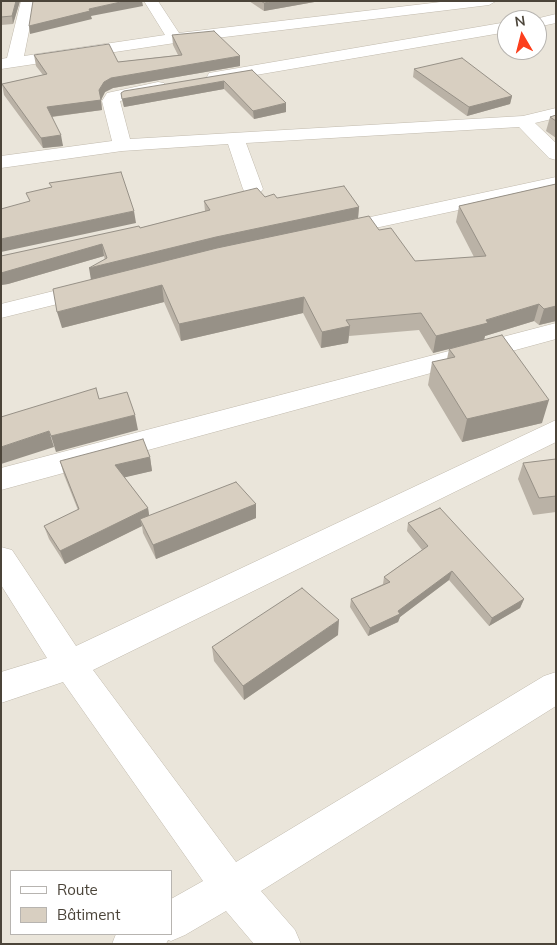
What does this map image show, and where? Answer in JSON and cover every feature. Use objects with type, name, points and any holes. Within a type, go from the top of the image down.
[{"type":"street","points":[[28,1],[8,63],[175,38],[489,1]]},
{"type":"street","points":[[157,2],[175,38]]},
{"type":"street","points":[[196,81],[497,29]]},
{"type":"street","points":[[122,145],[111,101],[113,97],[177,84]]},
{"type":"street","points":[[1,162],[122,145],[235,140],[523,121],[556,113]]},
{"type":"street","points":[[523,121],[556,154]]},
{"type":"street","points":[[235,140],[253,189]]},
{"type":"street","points":[[324,234],[556,183]]},
{"type":"street","points":[[1,311],[114,283]]},
{"type":"street","points":[[1,479],[556,331]]},
{"type":"street","points":[[1,688],[70,665],[556,430]]},
{"type":"street","points":[[1,559],[70,665],[231,886],[281,944]]},
{"type":"street","points":[[172,920],[556,688]]},
{"type":"street","points":[[132,944],[148,935]]},
{"type":"shaded area","points":[[1,1],[556,1],[556,944],[1,944]]},
{"type":"building","points":[[1,1],[16,1],[12,16],[1,17]]},
{"type":"building","points":[[33,1],[125,1],[29,26]]},
{"type":"building","points":[[214,31],[240,56],[111,78],[104,82],[99,90],[101,100],[47,107],[61,135],[41,138],[2,84],[47,74],[34,55],[109,44],[118,62],[182,55],[172,35]]},
{"type":"building","points":[[462,58],[512,96],[469,107],[414,69]]},
{"type":"building","points":[[252,70],[286,103],[253,111],[224,81],[122,99],[121,93],[124,91]]},
{"type":"building","points":[[556,115],[556,121],[550,117]]},
{"type":"building","points":[[121,172],[134,211],[1,239],[1,209],[30,201],[26,193],[52,187],[49,183]]},
{"type":"building","points":[[556,184],[556,306],[544,309],[539,304],[486,320],[488,323],[436,336],[421,313],[346,320],[350,326],[322,332],[304,297],[179,324],[162,285],[57,312],[53,289],[217,248],[369,216],[379,230],[391,228],[415,261],[486,256],[459,206]]},
{"type":"building","points":[[344,186],[359,207],[216,237],[89,268],[107,258],[102,244],[1,273],[1,256],[139,226],[140,228],[210,210],[204,201],[257,188],[265,197],[274,194],[277,198]]},
{"type":"building","points":[[502,335],[549,400],[467,419],[432,362],[455,357],[449,349]]},
{"type":"building","points":[[96,388],[99,399],[127,392],[135,415],[51,436],[49,431],[1,447],[1,417]]},
{"type":"building","points":[[143,439],[150,457],[115,465],[148,508],[60,551],[44,526],[79,509],[60,461]]},
{"type":"building","points":[[556,459],[556,496],[539,498],[523,463]]},
{"type":"building","points":[[236,482],[256,504],[153,545],[140,519]]},
{"type":"building","points":[[440,508],[524,599],[492,618],[452,571],[398,611],[400,614],[370,628],[351,599],[390,582],[384,577],[428,546],[408,523]]},
{"type":"building","points":[[302,588],[339,620],[243,686],[212,647]]}]
